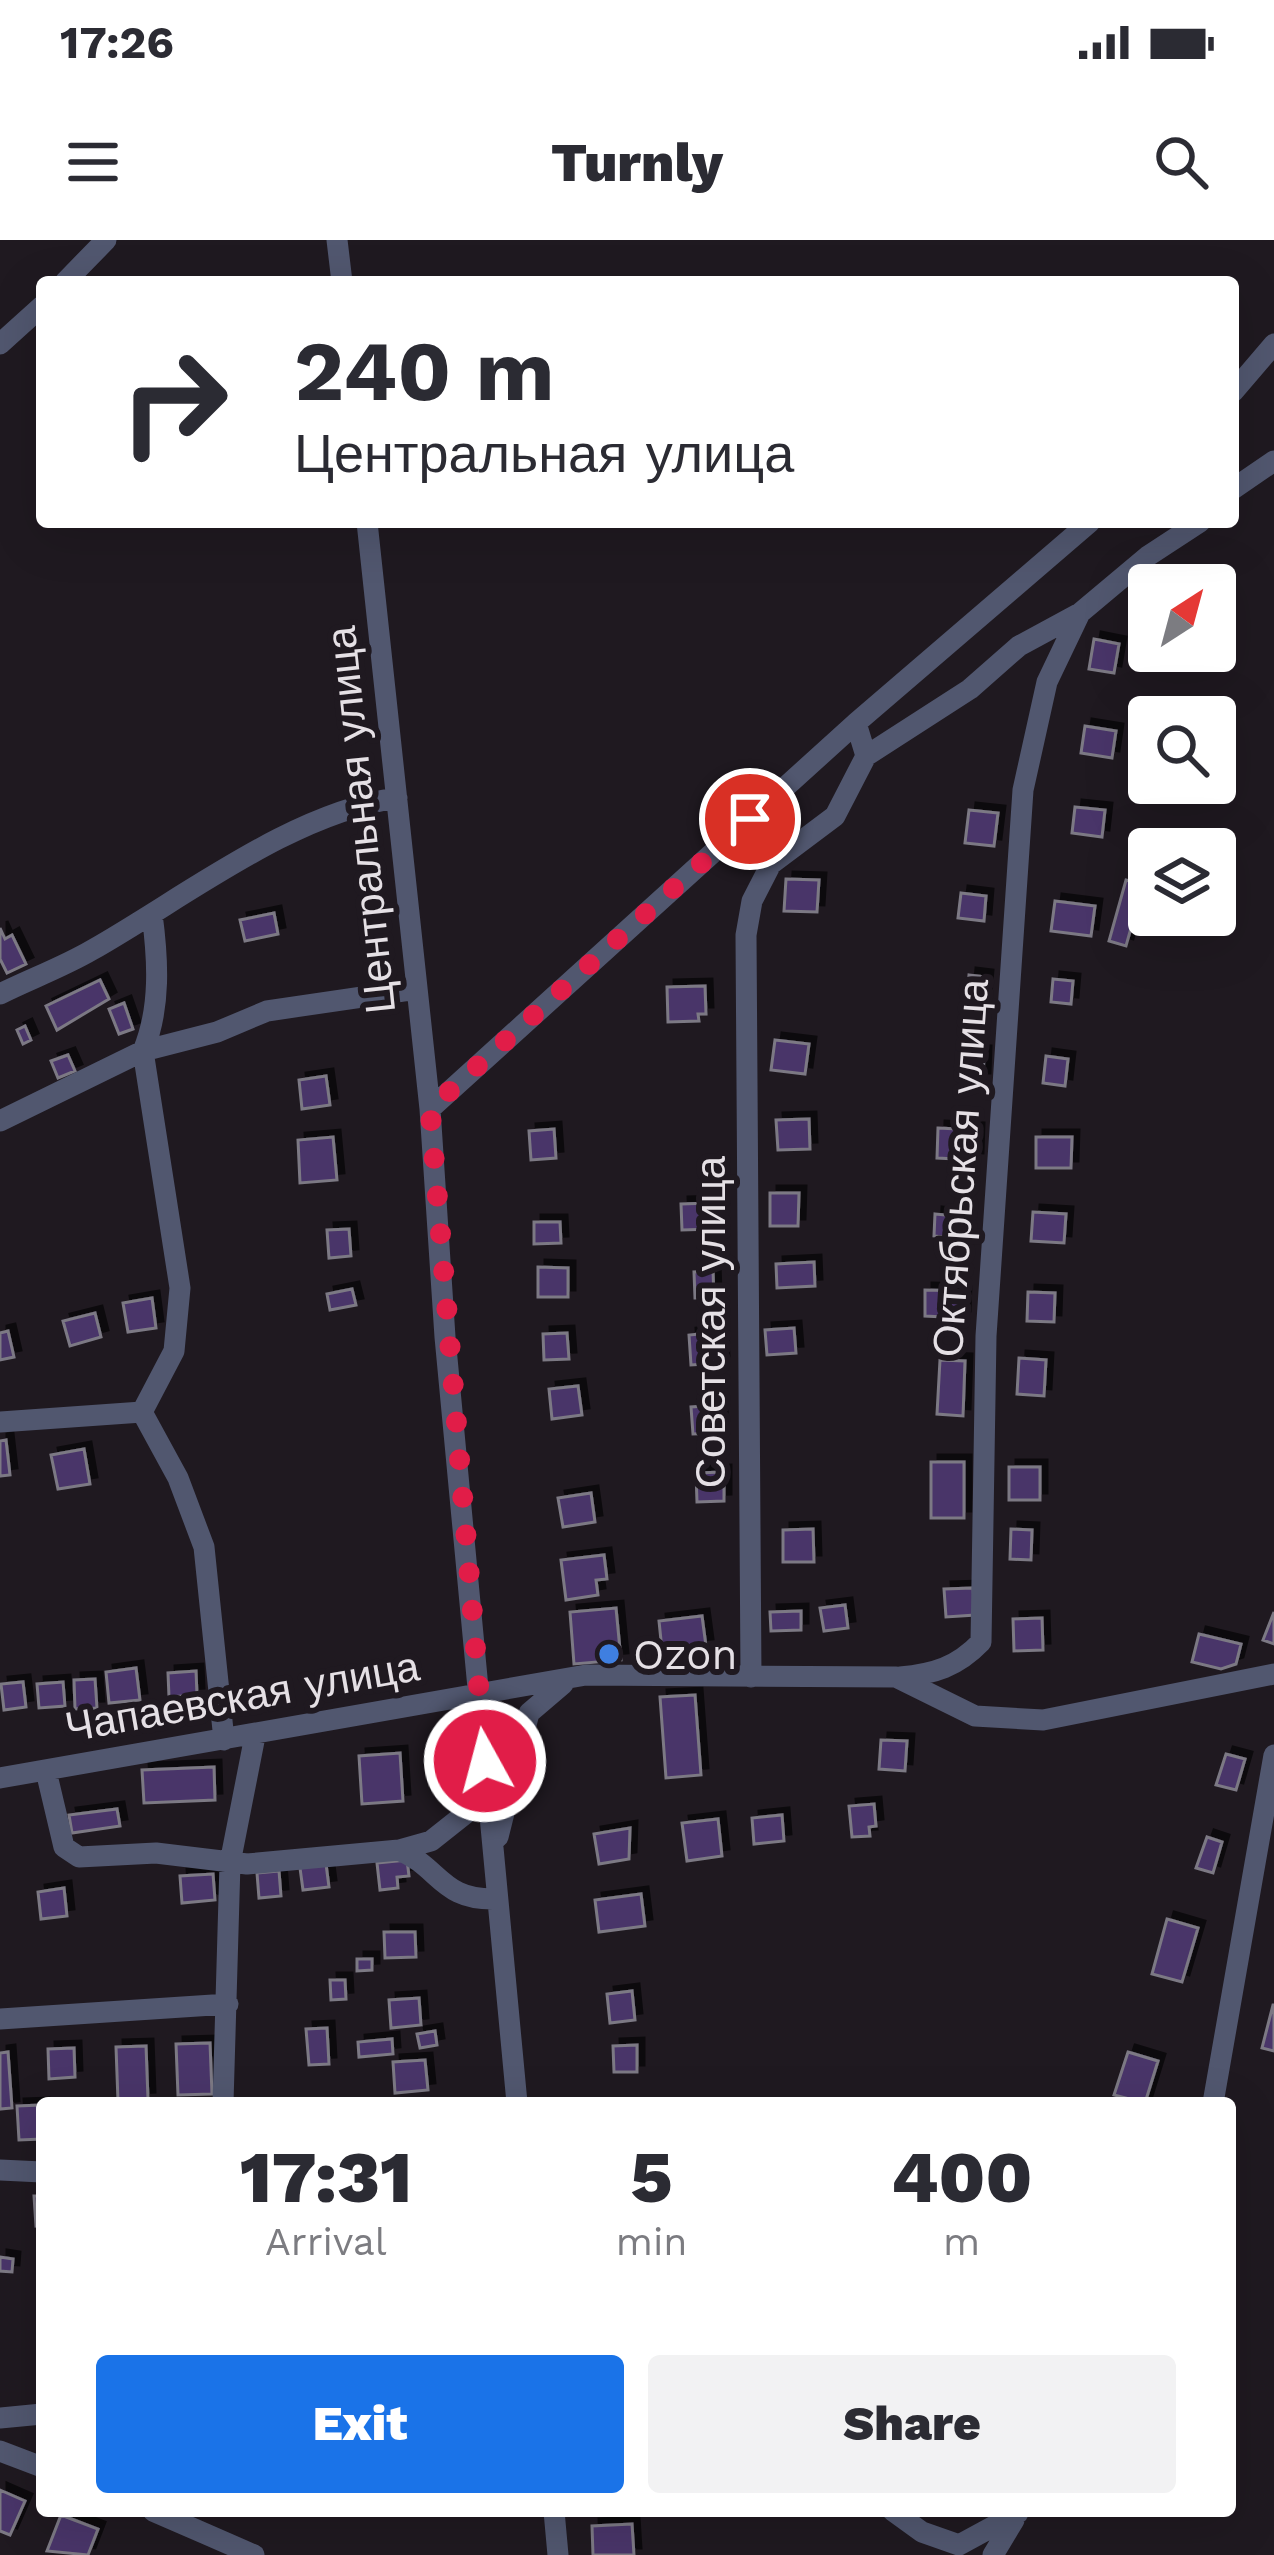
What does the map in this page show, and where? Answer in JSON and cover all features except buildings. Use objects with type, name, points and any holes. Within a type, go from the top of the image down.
[{"type":"street","points":[[71,276],[106,240]]},
{"type":"street","points":[[338,240],[341,276]]},
{"type":"street","points":[[0,343],[36,311]]},
{"type":"street","points":[[1239,385],[1274,344]]},
{"type":"street","points":[[1239,485],[1274,461]]},
{"type":"street","name":"Центральная улица","points":[[368,528],[430,1109],[477,1693],[516,2097]]},
{"type":"street","points":[[430,1109],[856,723],[1083,528]]},
{"type":"street","points":[[856,723],[866,756],[970,689],[1019,646],[1080,613],[1148,556],[1191,528]]},
{"type":"street","name":"Октябрьская улица","points":[[896,1677],[930,1675],[963,1661],[981,1642],[986,1336],[1023,790],[1047,682],[1080,613]]},
{"type":"street","name":"Советская улица","points":[[751,1677],[747,967],[752,901],[771,864],[835,816],[866,756]]},
{"type":"street","points":[[0,994],[312,824],[366,802],[397,798]]},
{"type":"street","points":[[142,1412],[174,1351],[180,1288],[143,1051],[151,1032],[158,954],[152,914]]},
{"type":"street","points":[[0,1121],[143,1051],[217,1032],[267,1011],[417,989]]},
{"type":"street","points":[[0,1422],[142,1412]]},
{"type":"street","points":[[142,1412],[178,1478],[204,1547],[224,1740]]},
{"type":"street","name":"Чапаевская улица","points":[[0,1778],[586,1675],[896,1677],[975,1715],[1043,1720],[1274,1674]]},
{"type":"street","points":[[495,1849],[529,1713],[557,1687],[586,1675]]},
{"type":"street","points":[[223,2097],[230,1863],[255,1736]]},
{"type":"street","points":[[1214,2097],[1265,1859],[1274,1755]]},
{"type":"street","points":[[46,1771],[64,1847],[79,1857],[156,1853],[230,1863],[399,1850],[431,1840],[489,1795]]},
{"type":"street","points":[[399,1850],[454,1893],[470,1900],[497,1899]]},
{"type":"street","points":[[0,2019],[228,2004]]},
{"type":"street","points":[[0,2170],[36,2172]]},
{"type":"street","points":[[0,2418],[36,2415]]},
{"type":"street","points":[[0,2451],[36,2466]]},
{"type":"street","points":[[167,2517],[254,2555]]},
{"type":"street","points":[[555,2517],[558,2555]]},
{"type":"street","points":[[901,2517],[963,2550],[1012,2517]]},
{"type":"street","points":[[993,2555],[1016,2517]]},
{"type":"place","name":"Ozon","points":[[609,1654]]},
{"type":"route","points":[[485,1761],[430,1109],[750,819]]}]
